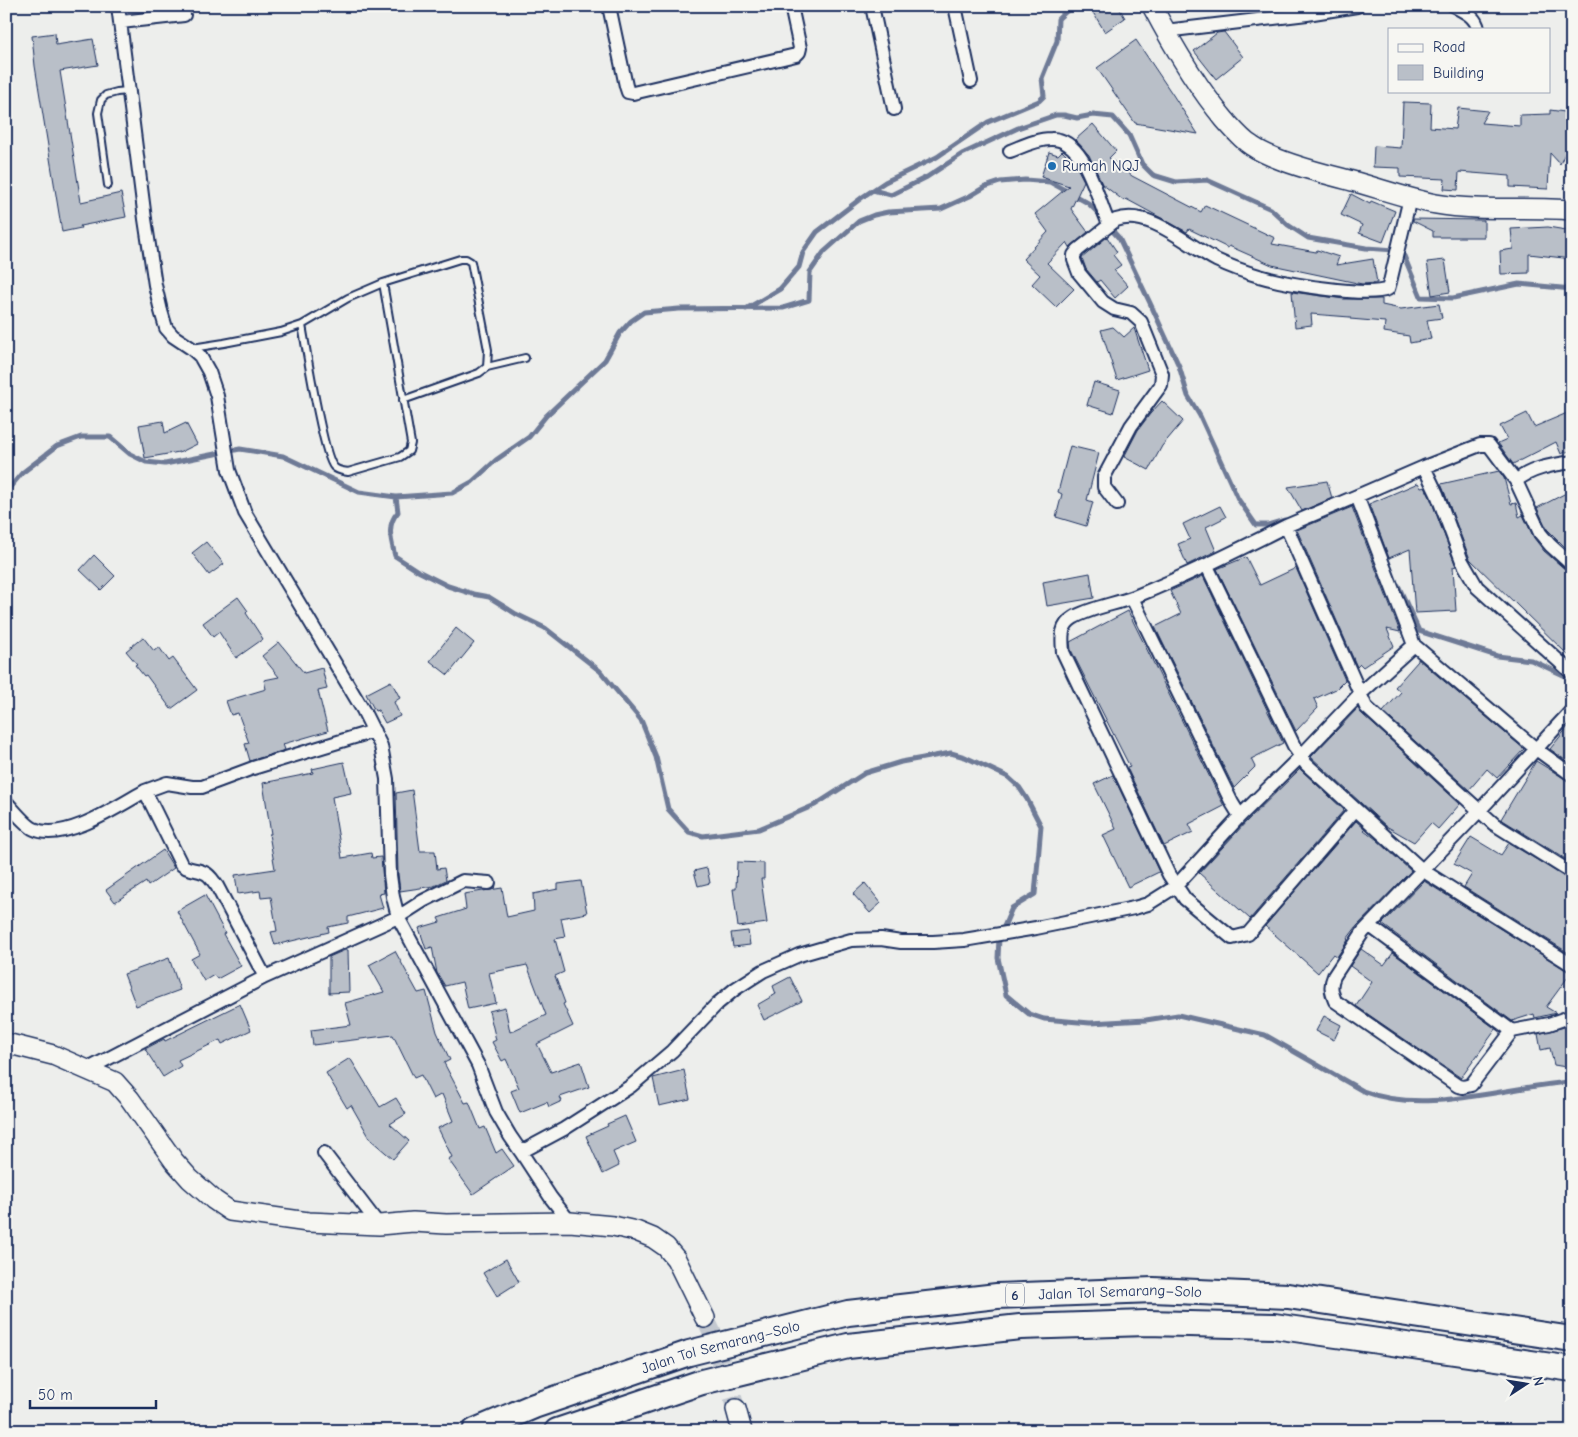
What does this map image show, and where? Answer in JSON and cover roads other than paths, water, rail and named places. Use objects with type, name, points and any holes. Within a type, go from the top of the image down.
[{"type":"highway","name":"Jalan Tol Semarang–Solo","points":[[475,1431],[534,1406],[689,1354],[848,1313],[997,1296],[1153,1290],[1288,1296],[1572,1339]]},
{"type":"highway","name":"Jalan Tol Semarang–Solo","points":[[557,1431],[702,1382],[848,1346],[1020,1327],[1146,1323],[1274,1326],[1572,1369]]},
{"type":"street","points":[[118,6],[145,219],[155,285],[166,328],[173,336],[191,348],[204,363],[217,396],[228,470],[245,513],[374,731],[381,746],[387,779],[390,875],[398,917],[478,1065],[496,1112],[551,1198],[570,1222]]},
{"type":"street","points":[[609,6],[626,86],[628,92],[633,93],[796,55],[800,48],[792,6]]},
{"type":"street","points":[[872,6],[894,109]]},
{"type":"street","points":[[955,6],[971,81]]},
{"type":"street","points":[[1152,6],[1193,78],[1211,104],[1234,130],[1252,146],[1270,155],[1325,174],[1437,204],[1480,208],[1550,208],[1572,210]]},
{"type":"street","points":[[1165,31],[1357,6]]},
{"type":"street","points":[[1454,6],[1474,19],[1478,28]]},
{"type":"street","points":[[120,22],[184,15]]},
{"type":"street","points":[[1010,151],[1045,140],[1052,139],[1064,142],[1078,154],[1088,171],[1107,226]]},
{"type":"street","points":[[1117,504],[1104,487],[1104,477],[1131,426],[1158,390],[1162,374],[1141,322],[1131,313],[1114,309],[1103,302],[1075,267],[1074,255],[1078,250],[1107,226],[1122,218],[1137,217],[1145,219],[1216,260],[1259,276],[1345,291],[1372,293],[1388,289],[1410,198]]},
{"type":"street","points":[[1355,810],[1248,934],[1232,938],[1185,899],[1175,887],[1063,652],[1063,628],[1073,618],[1132,598],[1207,566],[1286,526],[1480,445],[1490,445],[1516,481],[1540,533],[1572,565]]},
{"type":"street","points":[[1516,481],[1526,473],[1540,468],[1572,462]]},
{"type":"street","points":[[1424,467],[1462,561],[1477,587],[1572,673]]},
{"type":"street","points":[[1357,496],[1414,645],[1536,749],[1572,774]]},
{"type":"street","points":[[1286,526],[1359,695],[1366,707],[1494,824],[1572,873]]},
{"type":"street","points":[[1207,566],[1300,757],[1355,810],[1422,870],[1572,966]]},
{"type":"street","points":[[1132,598],[1232,804],[1240,816]]},
{"type":"street","points":[[521,1152],[564,1129],[631,1086],[672,1051],[717,1004],[749,979],[779,963],[851,940],[881,939],[901,942],[933,942],[964,940],[1008,933],[1148,904],[1175,887],[1240,816],[1359,695],[1414,645]]},
{"type":"street","points":[[1572,710],[1479,811],[1363,932],[1334,976],[1331,984],[1331,992],[1335,1001],[1458,1086],[1463,1087],[1471,1085],[1512,1031],[1549,1024],[1572,1016]]},
{"type":"street","points":[[6,802],[34,829],[58,831],[73,828],[92,820],[145,790],[167,783],[202,787],[252,768],[374,731]]},
{"type":"street","points":[[145,790],[181,864],[186,869],[197,870],[207,874],[217,886],[265,977]]},
{"type":"street","points":[[88,1069],[265,977],[398,917],[423,901],[463,881],[489,882]]},
{"type":"street","points":[[1370,926],[1512,1031]]},
{"type":"street","points":[[6,1043],[53,1055],[115,1082],[130,1099],[174,1161],[190,1179],[230,1211],[308,1222],[379,1225],[413,1222],[446,1224],[570,1222],[613,1226],[636,1231],[653,1238],[666,1247],[676,1259],[705,1318]]},
{"type":"street","points":[[324,1153],[379,1225]]},
{"type":"street","points":[[736,1409],[742,1431]]},
{"type":"lane","points":[[108,185],[98,113],[101,100],[106,96],[128,90]]},
{"type":"lane","points":[[191,348],[272,334],[302,325],[348,298],[383,283],[460,259],[466,259],[470,262],[488,350],[487,367]]},
{"type":"lane","points":[[302,325],[325,446],[333,466],[340,471],[348,472],[400,457],[409,451],[412,443],[383,283]]},
{"type":"lane","points":[[403,400],[480,373],[487,367],[525,358]]},
{"type":"waterway","points":[[746,309],[780,289],[799,267],[803,252],[817,232],[864,196],[885,182],[937,157],[988,122],[1039,101],[1044,96],[1042,78],[1057,41],[1058,19],[1072,6]]},
{"type":"waterway","points":[[873,190],[891,195],[927,177],[962,154],[1018,128],[1056,115],[1077,118],[1093,115],[1113,117],[1129,135],[1142,164],[1153,175],[1176,182],[1207,180],[1271,209],[1288,225],[1308,238],[1366,248],[1395,250],[1404,256],[1421,297],[1453,298],[1519,284],[1572,289]]},
{"type":"waterway","points":[[6,492],[22,473],[57,446],[81,437],[110,437],[130,454],[146,462],[165,464],[240,449],[283,456],[359,492],[396,497],[452,493],[472,482],[496,460],[529,437],[546,416],[605,360],[620,333],[631,321],[644,312],[679,309],[783,308],[809,300],[810,272],[824,252],[859,221],[888,212],[941,209],[985,187],[1000,182],[1025,180],[1050,182],[1088,203],[1101,216]]},
{"type":"waterway","points":[[1109,227],[1119,238],[1150,303],[1179,366],[1188,396],[1200,416],[1238,499],[1256,525],[1268,525],[1285,520]]},
{"type":"waterway","points":[[396,497],[398,512],[394,517],[391,527],[395,556],[418,571],[448,586],[489,597],[516,614],[545,628],[600,671],[641,720],[656,757],[668,809],[689,832],[703,836],[759,829],[815,805],[865,773],[901,762],[951,753],[965,757],[1008,777],[1019,787],[1041,826],[1035,894],[1012,908],[999,938],[998,958],[1006,995],[1029,1014],[1044,1019],[1090,1023],[1146,1020],[1178,1015],[1265,1035],[1363,1091],[1388,1098],[1413,1101],[1440,1100],[1572,1082]]},
{"type":"waterway","points":[[1398,585],[1419,631],[1497,656],[1531,660],[1572,679]]},
{"type":"tunnel","points":[[705,1318],[713,1335],[736,1409]]},
{"type":"place","name":"Rumah NQJ","points":[[1052,166]]}]
